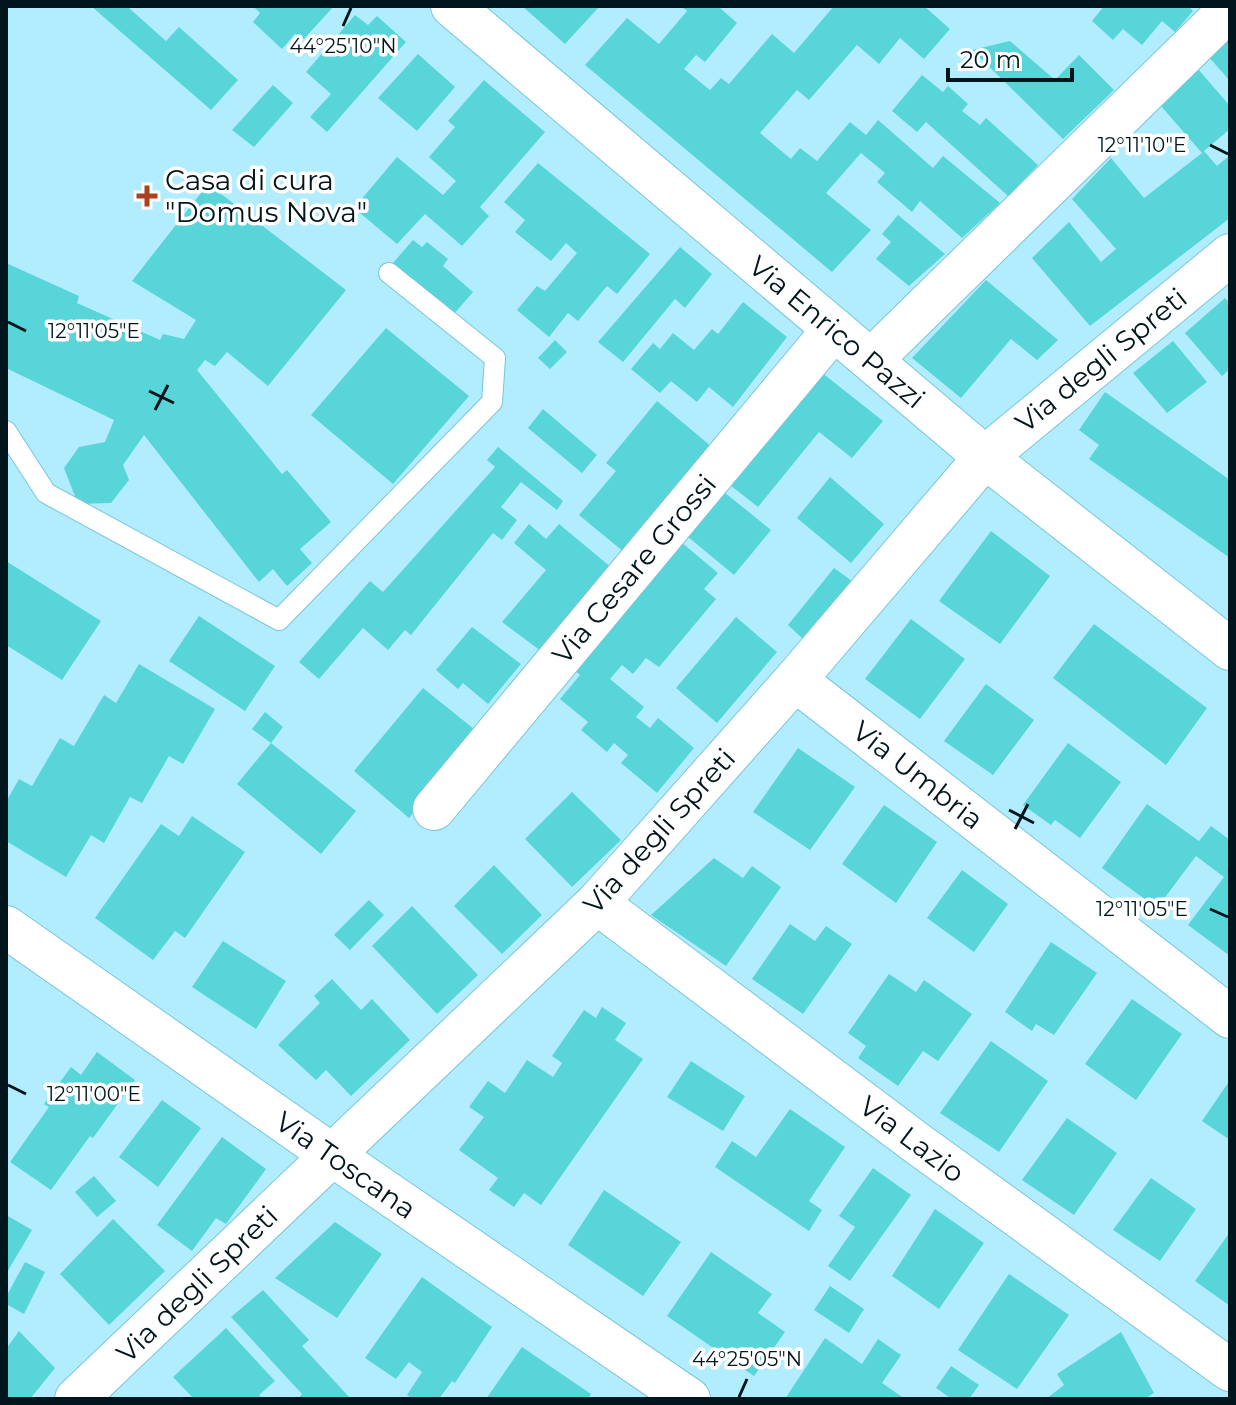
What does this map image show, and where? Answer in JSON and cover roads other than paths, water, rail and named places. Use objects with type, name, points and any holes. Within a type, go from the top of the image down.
[{"type":"street","name":"Via Enrico Pazzi","points":[[452,6],[985,457],[1230,649]]},
{"type":"street","points":[[871,360],[1230,9]]},
{"type":"street","name":"Via degli Spreti","points":[[76,1399],[597,903],[795,680],[985,457],[1230,255]]},
{"type":"street","name":"Via Cesare Grossi","points":[[434,809],[834,329]]},
{"type":"street","name":"Via Umbria","points":[[795,680],[1230,1017]]},
{"type":"street","name":"Via Lazio","points":[[597,903],[918,1144],[1230,1370]]},
{"type":"street","name":"Via Toscana","points":[[6,927],[689,1399]]},
{"type":"lane","points":[[6,431],[46,493],[279,620],[492,402],[495,358],[389,273]]},
{"type":"place","name":"Casa di cura \"Domus Nova\"","points":[[147,196]]}]
